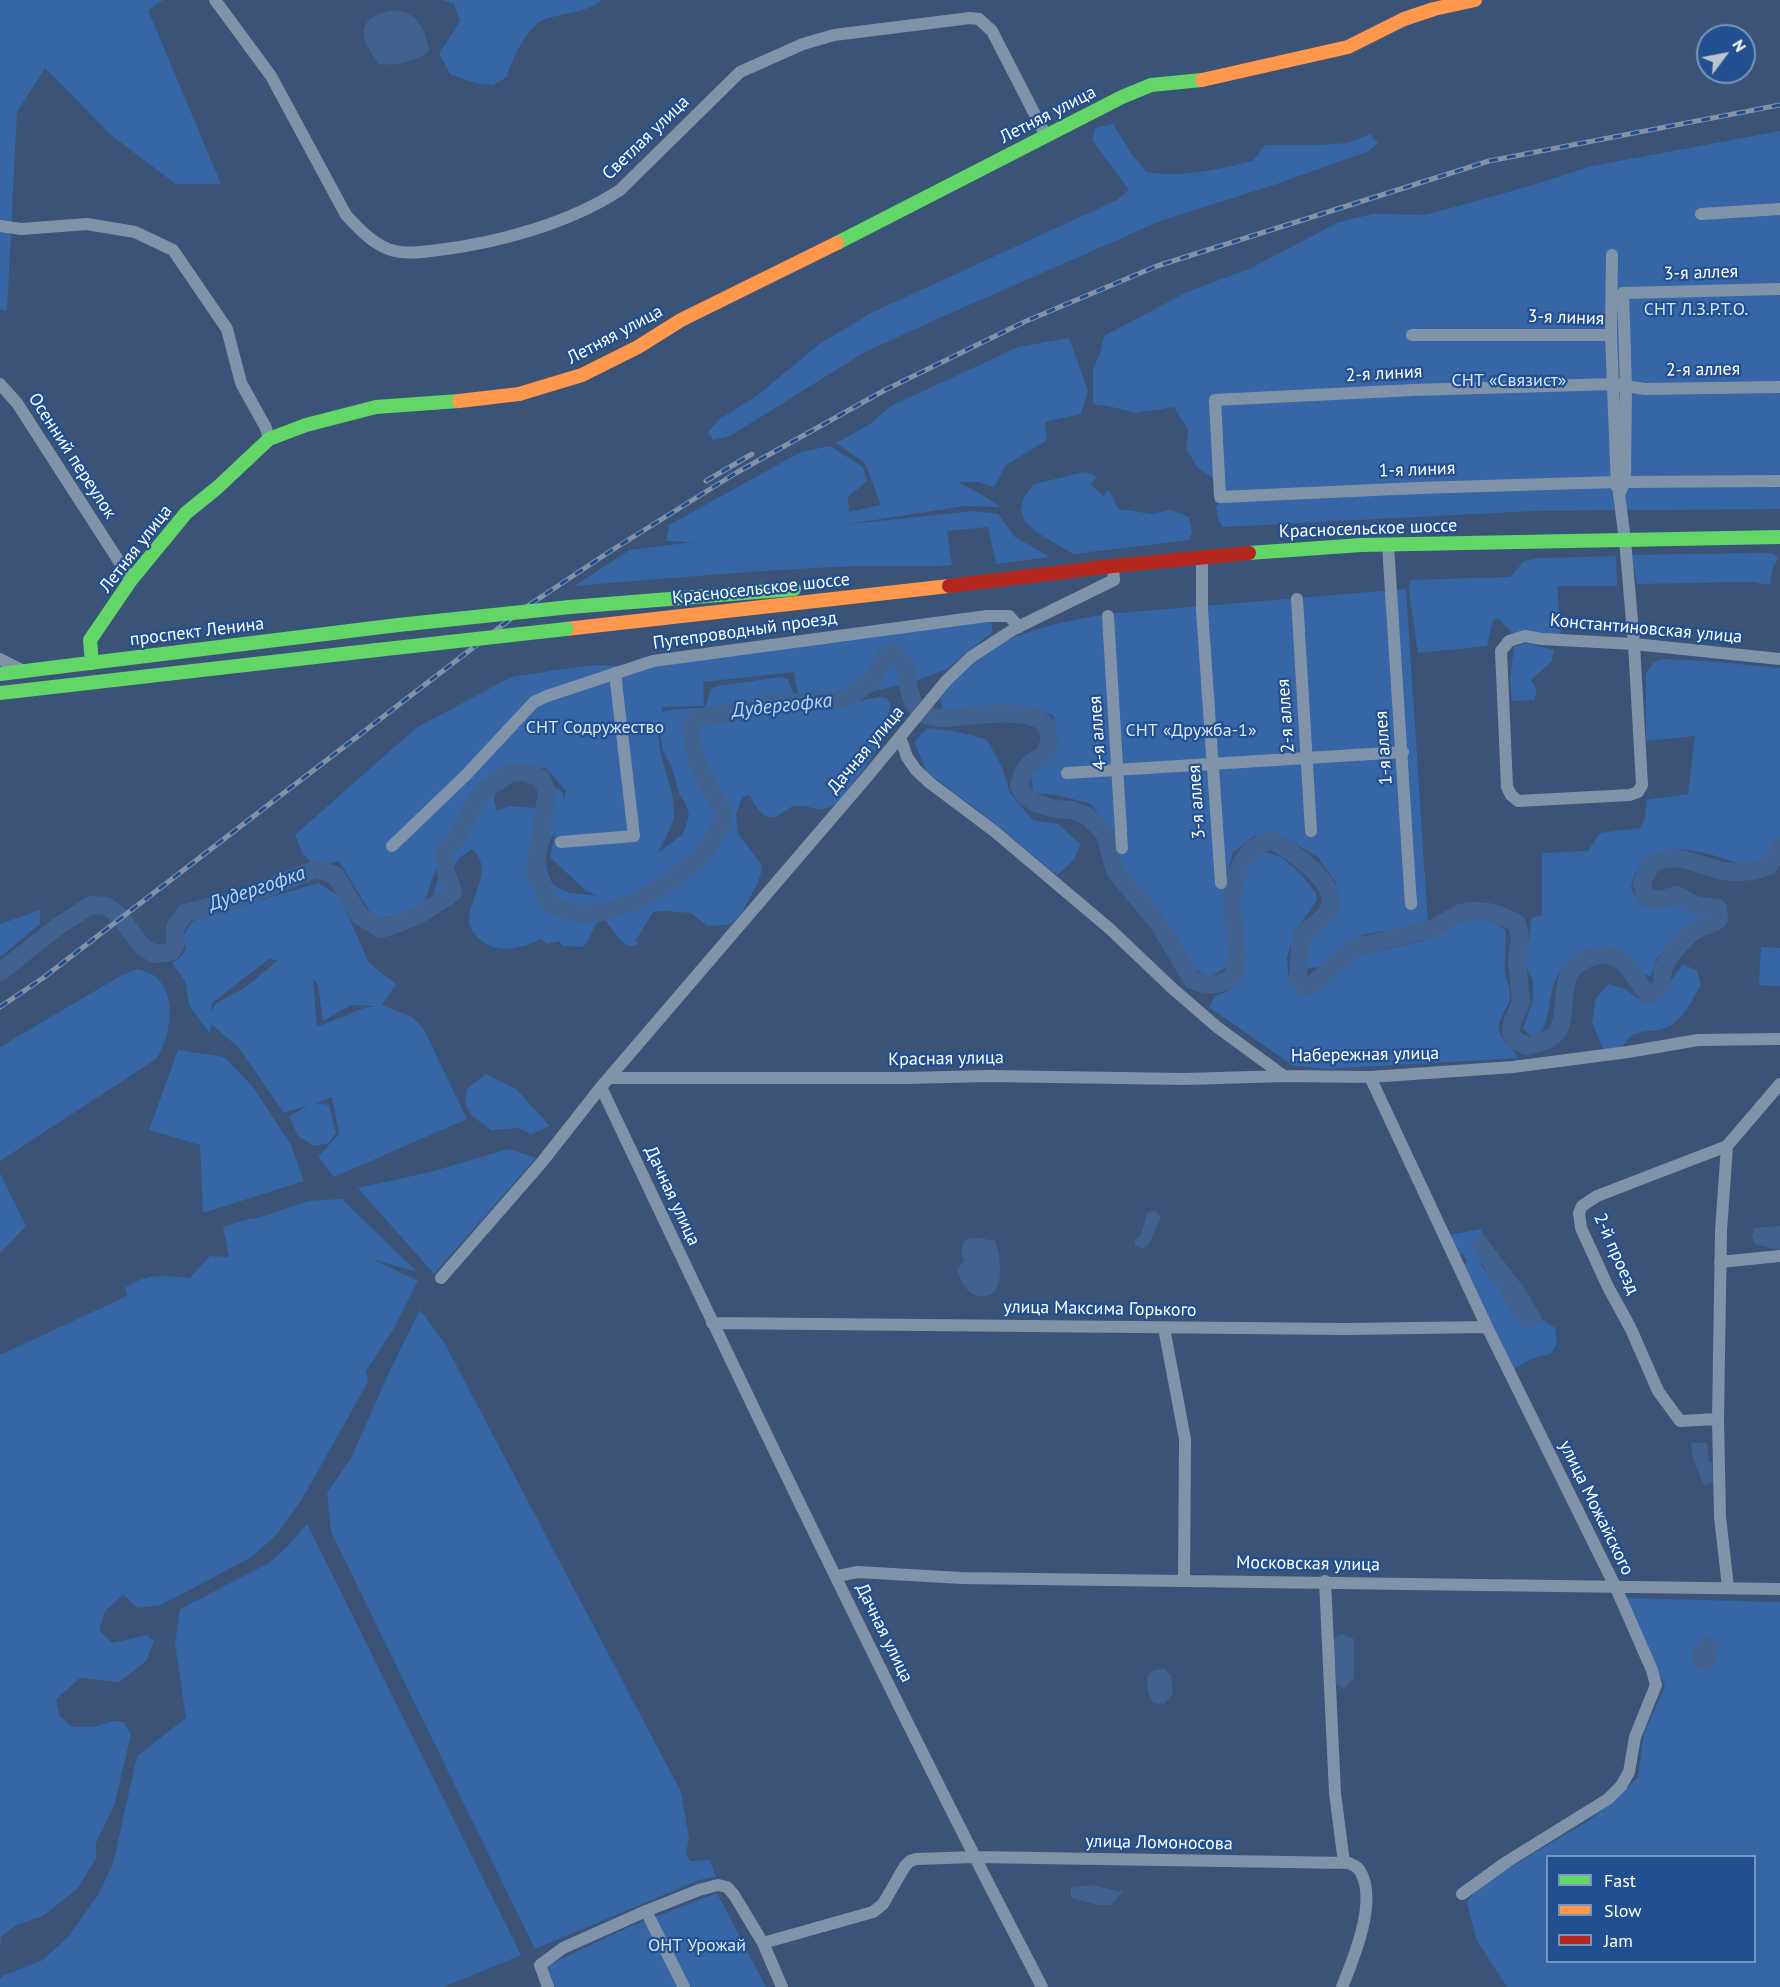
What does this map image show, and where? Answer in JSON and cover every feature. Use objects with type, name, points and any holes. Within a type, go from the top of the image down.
[{"type":"main road","name":"Летняя улица","points":[[92,663],[90,640],[131,580],[186,513],[218,487],[269,439],[306,425],[376,407],[487,399],[519,394],[582,375],[638,347],[681,320],[1122,97],[1151,85],[1187,83],[1348,47],[1394,23],[1427,10],[1475,0]]},
{"type":"main road","name":"Красносельское шоссе","points":[[377,650],[1202,557],[1388,545],[1780,537]]},
{"type":"main road","name":"Красносельское шоссе","points":[[398,625],[682,597],[882,583],[960,585]]},
{"type":"main road","name":"проспект Ленина","points":[[0,674],[398,625]]},
{"type":"main road","name":"проспект Ленина","points":[[0,693],[377,650]]},
{"type":"street","name":"Светлая улица","points":[[215,0],[271,76],[346,214],[364,234],[389,249],[415,253],[503,239],[600,203],[620,190],[740,72],[803,44],[834,34],[970,18],[979,19],[992,31],[1046,136]]},
{"type":"street","points":[[1701,214],[1780,209]]},
{"type":"street","points":[[0,226],[21,230],[87,224],[135,232],[173,250],[227,329],[241,382],[266,428],[269,439]]},
{"type":"street","points":[[1611,335],[1612,255]]},
{"type":"street","name":"3-я аллея","points":[[1626,387],[1623,293],[1780,289]]},
{"type":"street","name":"3-я линия","points":[[1412,335],[1611,335],[1612,384],[1620,486]]},
{"type":"street","name":"Осенний переулок","points":[[0,384],[29,422],[131,580]]},
{"type":"street","name":"2-я линия","points":[[1220,497],[1215,400],[1414,390],[1612,384],[1626,387]]},
{"type":"street","points":[[1626,387],[1620,486],[1634,644]]},
{"type":"street","name":"2-я аллея","points":[[1626,387],[1645,389],[1780,387]]},
{"type":"street","points":[[1620,486],[1780,481]]},
{"type":"street","name":"1-я линия","points":[[1220,497],[1430,487],[1620,486]]},
{"type":"street","name":"1-я аллея","points":[[1388,545],[1412,904]]},
{"type":"street","name":"3-я аллея","points":[[1202,557],[1202,610],[1221,884]]},
{"type":"street","name":"Дачная улица","points":[[1042,1987],[975,1857],[712,1323],[605,1083],[946,681],[971,657],[1019,627],[1114,580],[1113,566]]},
{"type":"street","name":"2-я аллея","points":[[1297,599],[1311,831]]},
{"type":"street","name":"Путепроводный проезд","points":[[392,846],[466,775],[534,702],[547,696],[652,661],[987,616],[1009,616],[1019,627]]},
{"type":"street","name":"4-я аллея","points":[[1108,616],[1122,848]]},
{"type":"street","name":"Константиновская улица","points":[[1634,644],[1642,785],[1638,792],[1630,795],[1518,801],[1507,787],[1501,651],[1509,641],[1526,636],[1542,639],[1634,644],[1780,659]]},
{"type":"street","points":[[0,659],[24,671]]},
{"type":"street","points":[[561,842],[634,836],[615,674]]},
{"type":"street","name":"Набережная улица","points":[[900,737],[907,757],[916,770],[930,783],[994,831],[1110,928],[1217,1028],[1284,1076],[1370,1077],[1513,1067],[1698,1040],[1780,1039]]},
{"type":"street","points":[[1067,773],[1403,752]]},
{"type":"street","name":"Красная улица","points":[[605,1083],[988,1076],[1192,1078],[1284,1076]]},
{"type":"street","name":"улица Можайского","points":[[1370,1077],[1487,1327],[1616,1588],[1652,1670],[1656,1685],[1635,1737],[1629,1772],[1621,1786],[1608,1799],[1508,1861],[1462,1894]]},
{"type":"street","points":[[441,1278],[542,1162],[605,1083]]},
{"type":"street","name":"2-й проезд","points":[[1718,1419],[1680,1421],[1658,1391],[1631,1329],[1608,1287],[1581,1228],[1579,1213],[1582,1206],[1598,1196],[1727,1146],[1780,1084]]},
{"type":"street","points":[[1727,1146],[1720,1263],[1718,1419],[1720,1517],[1728,1587]]},
{"type":"street","points":[[1720,1263],[1780,1256]]},
{"type":"street","name":"улица Максима Горького","points":[[712,1323],[1346,1329],[1487,1327]]},
{"type":"street","points":[[1164,1328],[1185,1439],[1184,1580]]},
{"type":"street","name":"Московская улица","points":[[837,1576],[858,1572],[962,1578],[1325,1581],[1616,1588],[1780,1589]]},
{"type":"street","points":[[1325,1581],[1335,1793],[1344,1863],[1349,1863],[1359,1869],[1364,1883],[1366,1901],[1361,1936],[1342,1987]]},
{"type":"street","name":"улица Ломоносова","points":[[763,1943],[873,1912],[883,1904],[905,1866],[916,1859],[975,1857],[1344,1863]]},
{"type":"street","points":[[548,1987],[540,1965],[563,1948],[646,1911],[718,1885],[727,1887],[734,1895],[763,1943],[782,1987]]},
{"type":"street","points":[[646,1911],[684,1987]]},
{"type":"green space","points":[[0,0],[163,0],[148,10],[221,184],[176,184],[112,136],[45,68],[17,112],[7,311],[0,309]]},
{"type":"green space","points":[[443,0],[602,0],[582,10],[545,19],[532,28],[521,44],[507,77],[493,85],[476,83],[451,75],[439,54],[460,21],[454,4]]},
{"type":"green space","points":[[1113,124],[1132,155],[1147,172],[1160,174],[1200,172],[1253,161],[1265,145],[1348,143],[1370,134],[1378,143],[1369,151],[1277,184],[1163,220],[953,312],[865,352],[730,436],[713,440],[708,432],[720,419],[758,395],[818,345],[871,313],[1117,200],[1129,190],[1092,140],[1095,128]]},
{"type":"green space","points":[[1780,131],[1780,509],[1533,511],[1223,527],[1216,507],[1222,499],[1213,478],[1198,468],[1186,449],[1188,430],[1174,407],[1135,413],[1093,404],[1093,369],[1100,354],[1104,336],[1187,292],[1251,268],[1339,222],[1373,214],[1426,215],[1592,166]]},
{"type":"green space","points":[[1069,338],[1088,391],[1081,414],[1045,422],[1047,440],[1006,465],[994,487],[978,482],[958,482],[1000,507],[965,506],[842,525],[973,511],[998,514],[1015,537],[1050,557],[996,564],[988,527],[947,531],[952,565],[849,566],[574,586],[630,550],[694,542],[666,541],[669,525],[801,452],[830,446],[863,467],[867,481],[848,497],[849,512],[881,505],[865,463],[836,443],[870,424],[891,406],[1018,347]]},
{"type":"green space","points":[[1085,472],[1093,474],[1096,478],[1091,485],[1103,496],[1109,490],[1118,509],[1152,514],[1171,510],[1189,517],[1192,532],[1189,540],[1073,554],[1036,532],[1025,521],[1021,511],[1024,497],[1034,484]]},
{"type":"green space","points":[[1772,553],[1779,558],[1773,567],[1770,585],[1753,582],[1637,584],[1632,555]]},
{"type":"green space","points":[[1616,556],[1617,586],[1557,586],[1561,634],[1512,633],[1499,619],[1493,620],[1487,646],[1418,653],[1409,591],[1410,580],[1510,577],[1524,561],[1541,558]]},
{"type":"green space","name":"СНТ «Дружба-1»","points":[[1406,589],[1428,924],[1365,934],[1346,943],[1322,966],[1304,969],[1310,935],[1335,909],[1336,883],[1318,857],[1279,834],[1254,836],[1233,853],[1224,884],[1229,966],[1208,978],[1190,965],[1164,923],[1122,869],[1110,832],[1091,804],[1057,795],[1034,793],[1030,775],[1047,762],[1055,750],[1053,715],[1013,708],[943,710],[940,698],[966,667],[990,649],[1038,629],[1072,620],[1107,614]]},
{"type":"green space","name":"СНТ Содружество","points":[[981,616],[992,624],[992,632],[947,669],[916,681],[845,698],[798,695],[794,672],[703,682],[704,706],[662,707],[662,712],[705,707],[711,689],[717,686],[781,677],[787,679],[801,705],[809,709],[828,708],[880,697],[886,698],[890,703],[886,727],[877,749],[857,779],[841,799],[833,805],[825,809],[795,806],[779,815],[769,817],[761,812],[749,795],[742,797],[736,814],[738,834],[761,864],[762,870],[744,909],[732,923],[707,926],[691,913],[653,912],[635,942],[639,943],[633,946],[624,943],[605,921],[598,922],[582,947],[563,946],[559,941],[547,944],[541,939],[516,948],[491,946],[476,936],[469,920],[481,874],[479,857],[472,849],[459,858],[454,867],[456,901],[441,910],[434,892],[446,855],[461,827],[488,791],[494,794],[497,811],[509,806],[534,808],[545,802],[552,791],[557,788],[562,792],[564,800],[566,791],[546,768],[517,767],[488,783],[472,803],[442,851],[422,909],[375,920],[339,861],[316,867],[303,854],[295,835],[416,728],[511,677],[592,665],[650,667]],"holes":[[[659,728],[663,751],[672,768],[679,794],[686,804],[689,816],[683,834],[658,853],[674,815],[672,794],[658,737]],[[556,830],[550,857],[586,891],[599,896],[570,893],[553,885],[546,857],[549,843]]]},
{"type":"green space","points":[[1528,643],[1554,650],[1552,661],[1531,680],[1537,690],[1534,700],[1512,701],[1510,679],[1514,647]]},
{"type":"green space","points":[[1662,659],[1780,668],[1780,840],[1761,863],[1747,866],[1709,854],[1683,849],[1650,856],[1642,863],[1634,876],[1631,888],[1640,904],[1652,906],[1681,903],[1688,907],[1702,909],[1708,917],[1682,930],[1656,960],[1651,976],[1643,973],[1615,951],[1602,949],[1588,951],[1567,963],[1558,974],[1553,986],[1546,1023],[1541,1032],[1532,1038],[1523,1028],[1533,1000],[1533,980],[1526,967],[1525,949],[1530,937],[1531,918],[1542,915],[1542,853],[1588,851],[1600,833],[1640,828],[1645,818],[1647,800],[1688,794],[1695,736],[1646,741],[1646,674],[1653,663]]},
{"type":"green space","points":[[927,728],[973,735],[987,740],[1002,767],[1010,793],[1033,820],[1058,824],[1080,844],[1074,860],[1057,875],[992,821],[927,772],[914,742]]},
{"type":"green space","points":[[1253,852],[1264,852],[1281,857],[1301,874],[1316,893],[1317,900],[1294,934],[1287,958],[1292,985],[1300,991],[1310,990],[1332,976],[1341,963],[1355,954],[1376,952],[1423,941],[1460,919],[1490,920],[1505,929],[1505,972],[1510,995],[1500,1020],[1499,1030],[1518,1058],[1326,1069],[1292,1065],[1209,1007],[1215,996],[1227,991],[1235,984],[1244,968],[1245,950],[1236,913],[1235,897],[1240,876]]},
{"type":"green space","points":[[318,883],[340,897],[369,963],[396,984],[382,1005],[412,1017],[423,1028],[467,1119],[334,1177],[318,1157],[339,1134],[332,1097],[315,1103],[329,1105],[336,1133],[329,1143],[314,1146],[298,1136],[289,1116],[309,1105],[284,1113],[239,1048],[211,1024],[210,1034],[189,1005],[185,981],[172,963],[181,957],[186,949],[183,936],[193,921]],"holes":[[[269,959],[278,960],[246,987],[215,1004],[211,1014],[212,1003]],[[313,979],[318,985],[323,1021],[351,1005],[376,1006],[364,1008],[317,1027]]]},
{"type":"green space","points":[[40,910],[40,924],[0,957],[0,924]]},
{"type":"green space","points":[[1761,947],[1780,948],[1780,986],[1759,985]]},
{"type":"green space","points":[[1683,964],[1697,971],[1701,984],[1682,1016],[1665,1028],[1633,1035],[1619,1054],[1606,1055],[1592,1023],[1596,998],[1609,984],[1625,989],[1643,1002],[1661,992]]},
{"type":"green space","points":[[138,969],[156,977],[163,985],[167,995],[170,1018],[165,1040],[156,1059],[0,1161],[0,1047],[122,975]]},
{"type":"green space","points":[[178,1050],[224,1057],[253,1087],[291,1145],[304,1181],[203,1213],[200,1145],[149,1130]]},
{"type":"green space","points":[[486,1074],[516,1089],[550,1126],[531,1134],[518,1128],[491,1130],[472,1116],[465,1104],[467,1089]]},
{"type":"green space","points":[[509,1149],[536,1158],[434,1274],[358,1188],[430,1172]]},
{"type":"green space","points":[[0,1173],[26,1226],[0,1253]]},
{"type":"green space","points":[[342,1199],[417,1272],[372,1259],[418,1281],[394,1328],[366,1371],[368,1382],[302,1499],[278,1533],[252,1557],[161,1605],[138,1608],[123,1595],[105,1611],[99,1630],[112,1643],[147,1635],[154,1641],[146,1661],[119,1682],[80,1678],[56,1699],[60,1716],[72,1727],[93,1727],[114,1721],[124,1722],[131,1735],[114,1806],[96,1843],[96,1858],[78,1888],[43,1916],[16,1925],[1,1937],[0,1951],[0,1355],[127,1296],[125,1288],[132,1283],[148,1277],[190,1278],[210,1256],[229,1257],[223,1227],[308,1201]]},
{"type":"green space","points":[[1481,1229],[1483,1234],[1475,1238],[1481,1265],[1497,1286],[1539,1324],[1543,1320],[1555,1328],[1557,1343],[1551,1354],[1533,1358],[1514,1369],[1463,1265],[1467,1262],[1463,1253],[1459,1255],[1450,1235]]},
{"type":"green space","points":[[420,1310],[444,1342],[681,1792],[689,1838],[686,1854],[690,1861],[710,1860],[716,1877],[699,1880],[535,1949],[331,1532],[327,1493],[351,1458]]},
{"type":"green space","points":[[307,1524],[521,1955],[444,1987],[0,1987],[0,1979],[3,1976],[43,1960],[68,1937],[98,1895],[113,1864],[137,1756],[186,1718],[175,1644],[180,1609],[269,1563]]},
{"type":"green space","points":[[1624,1598],[1780,1602],[1780,1987],[1507,1987],[1476,1939],[1467,1902],[1480,1885],[1588,1821],[1615,1800],[1638,1777],[1644,1733],[1665,1686]]},
{"type":"green space","name":"ОНТ Урожай","points":[[717,1893],[766,1987],[554,1987],[544,1967],[629,1927]]},
{"type":"shaded area","points":[[393,10],[401,11],[414,18],[425,35],[429,51],[405,62],[378,64],[367,45],[364,30],[371,18]]},
{"type":"shaded area","points":[[1155,1210],[1161,1217],[1149,1244],[1142,1249],[1135,1245],[1135,1239],[1141,1235],[1147,1213]]},
{"type":"shaded area","points":[[1780,1226],[1780,1250],[1755,1244],[1752,1236],[1754,1228]]},
{"type":"shaded area","points":[[1483,1234],[1525,1289],[1543,1320],[1529,1330],[1514,1317],[1472,1246],[1475,1238]]},
{"type":"shaded area","points":[[980,1238],[995,1241],[1000,1267],[997,1287],[994,1292],[986,1296],[975,1295],[967,1290],[957,1271],[964,1260],[961,1249],[967,1239]]},
{"type":"shaded area","points":[[1692,1443],[1707,1443],[1709,1462],[1712,1463],[1713,1482],[1704,1486],[1693,1458]]},
{"type":"shaded area","points":[[1342,1634],[1354,1639],[1354,1678],[1344,1689],[1336,1684],[1332,1663],[1333,1639]]},
{"type":"shaded area","points":[[1705,1636],[1714,1640],[1719,1647],[1714,1667],[1706,1671],[1693,1666],[1691,1658],[1694,1647],[1699,1644],[1700,1638]]},
{"type":"shaded area","points":[[1164,1668],[1171,1676],[1173,1693],[1164,1704],[1153,1703],[1148,1692],[1147,1677],[1152,1671]]},
{"type":"shaded area","points":[[1090,1885],[1123,1892],[1111,1905],[1099,1905],[1071,1898],[1071,1888]]},
{"type":"waterway","name":"Дудергофка","points":[[0,972],[57,927],[91,905],[106,906],[118,914],[142,946],[154,954],[171,952],[175,946],[175,928],[185,913],[240,899],[316,869],[335,875],[360,916],[381,929],[402,922],[427,910],[453,892],[445,869],[444,852],[457,838],[475,803],[484,791],[510,773],[524,772],[541,778],[547,791],[535,873],[550,904],[573,912],[593,913],[629,904],[665,885],[695,862],[712,842],[721,823],[724,813],[697,760],[690,725],[700,717],[728,714],[767,704],[847,699],[865,686],[876,674],[884,657],[893,651],[907,671],[908,686],[913,702],[921,714],[939,718],[1014,714],[1031,717],[1044,724],[1049,736],[1044,756],[1034,761],[1024,771],[1019,786],[1024,795],[1035,803],[1055,809],[1072,810],[1087,816],[1105,834],[1115,871],[1159,924],[1192,980],[1204,984],[1219,984],[1234,976],[1236,948],[1232,894],[1235,881],[1240,866],[1249,852],[1256,846],[1271,840],[1310,867],[1326,887],[1330,897],[1330,906],[1325,915],[1301,936],[1298,979],[1306,987],[1313,984],[1353,948],[1432,929],[1460,913],[1488,912],[1517,923],[1520,937],[1517,962],[1521,1002],[1512,1023],[1511,1032],[1516,1041],[1527,1046],[1548,1040],[1557,1032],[1563,1012],[1567,980],[1571,971],[1579,963],[1600,955],[1616,958],[1627,965],[1649,995],[1656,992],[1662,985],[1665,965],[1681,943],[1697,930],[1719,919],[1718,908],[1695,905],[1677,895],[1659,900],[1646,898],[1642,884],[1652,865],[1671,858],[1724,871],[1747,872],[1769,866],[1780,847]]},
{"type":"railway","points":[[0,1007],[43,978],[526,607],[736,473],[885,390],[1024,322],[1157,266],[1489,161],[1780,105]]},
{"type":"railway","points":[[706,481],[752,454]]},
{"type":"traffic: fast","points":[[837,243],[1122,97],[1151,85],[1202,80]]},
{"type":"traffic: fast","points":[[92,663],[90,640],[131,580],[186,513],[218,487],[269,439],[306,425],[376,407],[459,401]]},
{"type":"traffic: fast","points":[[1249,553],[1361,545],[1780,537]]},
{"type":"traffic: fast","points":[[570,607],[794,589]]},
{"type":"traffic: fast","points":[[398,625],[570,607]]},
{"type":"traffic: fast","points":[[0,674],[398,625]]},
{"type":"traffic: fast","points":[[377,650],[566,629]]},
{"type":"traffic: fast","points":[[0,693],[377,650]]},
{"type":"traffic: slow","points":[[1202,80],[1348,47],[1404,19],[1434,9],[1475,0]]},
{"type":"traffic: slow","points":[[459,401],[519,394],[582,375],[638,347],[681,320],[837,243]]},
{"type":"traffic: slow","points":[[566,629],[949,586]]},
{"type":"traffic: jam","points":[[949,586],[1113,566],[1249,553]]},
{"type":"park label","name":"СНТ Л.З.Р.Т.О.","points":[[1696,310]]},
{"type":"park label","name":"СНТ «Связист»","points":[[1509,381]]}]
